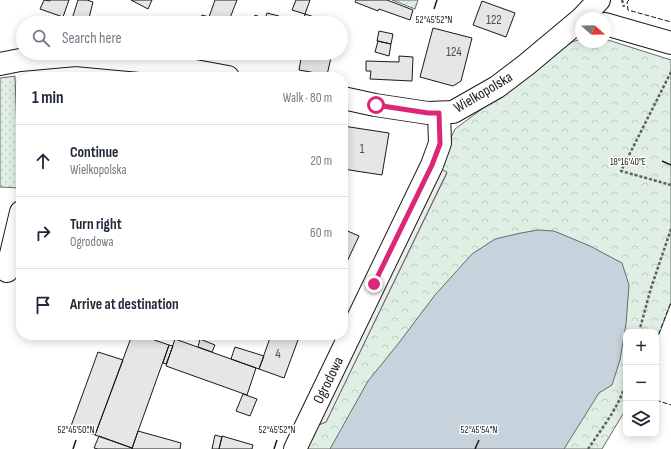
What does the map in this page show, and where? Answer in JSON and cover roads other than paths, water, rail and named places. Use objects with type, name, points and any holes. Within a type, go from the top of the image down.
[{"type":"street","name":"Wielkopolska","points":[[588,12],[599,0]]},
{"type":"street","name":"Wielkopolska","points":[[348,99],[428,113],[453,112],[497,87],[575,24]]},
{"type":"street","points":[[611,26],[671,44]]},
{"type":"street","points":[[14,67],[50,60]]},
{"type":"street","points":[[130,60],[201,72]]},
{"type":"street","name":"Ogrodowa","points":[[348,339],[432,165],[440,144],[439,113]]},
{"type":"street","points":[[7,271],[16,233]]},
{"type":"street","name":"Ogrodowa","points":[[295,449],[348,340]]}]
